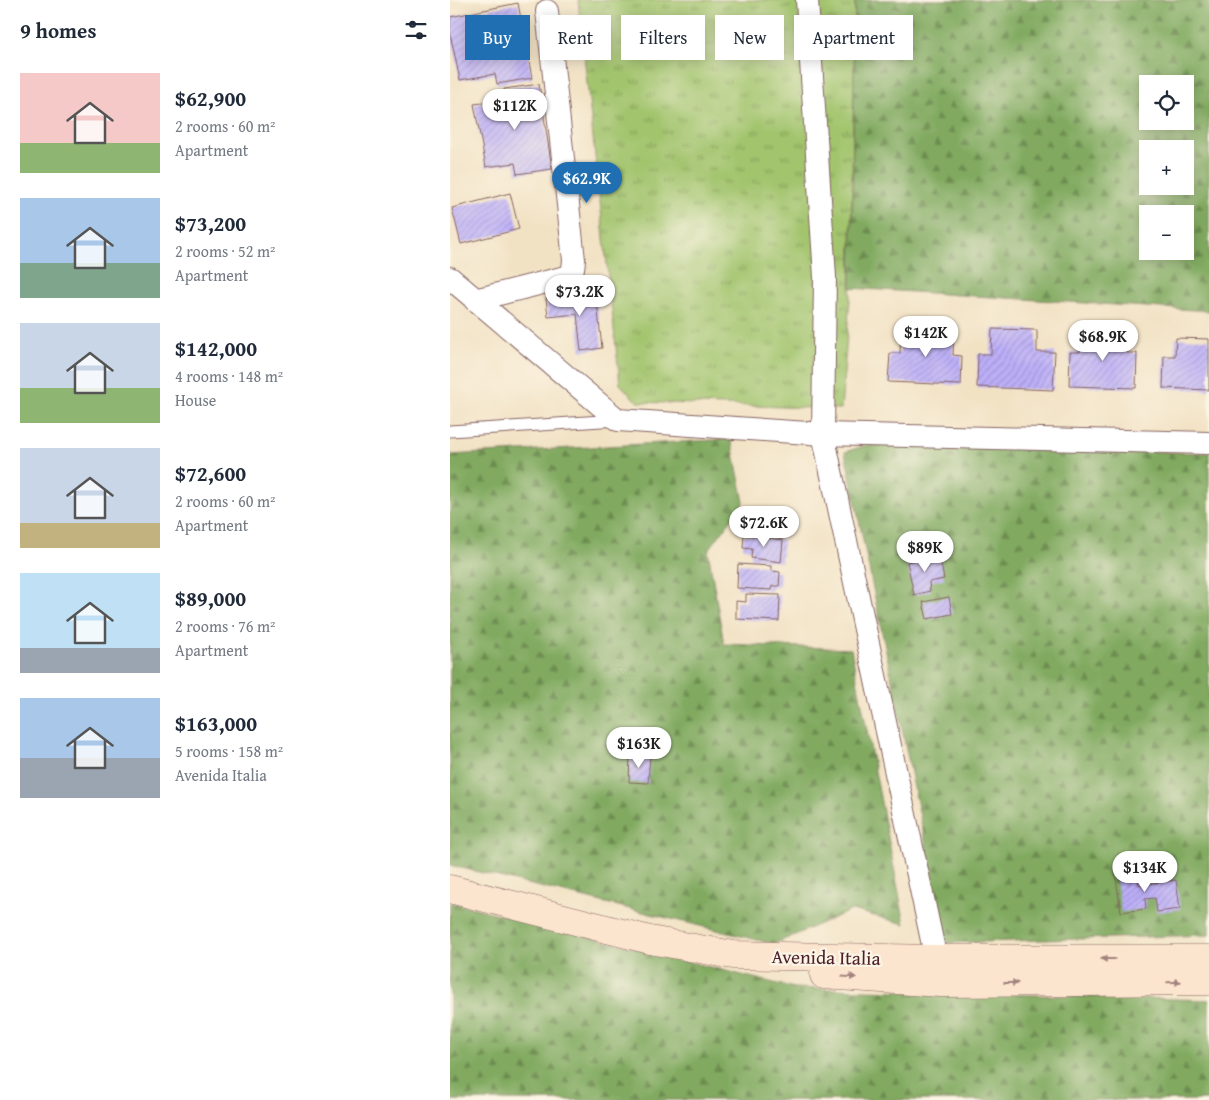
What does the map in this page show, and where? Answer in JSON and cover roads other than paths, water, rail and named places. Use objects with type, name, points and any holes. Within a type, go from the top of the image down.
[{"type":"street","points":[[807,0],[825,278],[823,434],[938,971]]},
{"type":"street","points":[[475,300],[566,277],[571,275],[573,270],[574,260],[547,11]]},
{"type":"street","points":[[450,278],[618,420],[823,434],[1209,443]]},
{"type":"street","points":[[450,890],[650,940],[732,955],[795,972],[938,971],[1209,959]]},
{"type":"street","points":[[938,971],[1209,981]]},
{"type":"lane","points":[[450,431],[618,420]]}]
